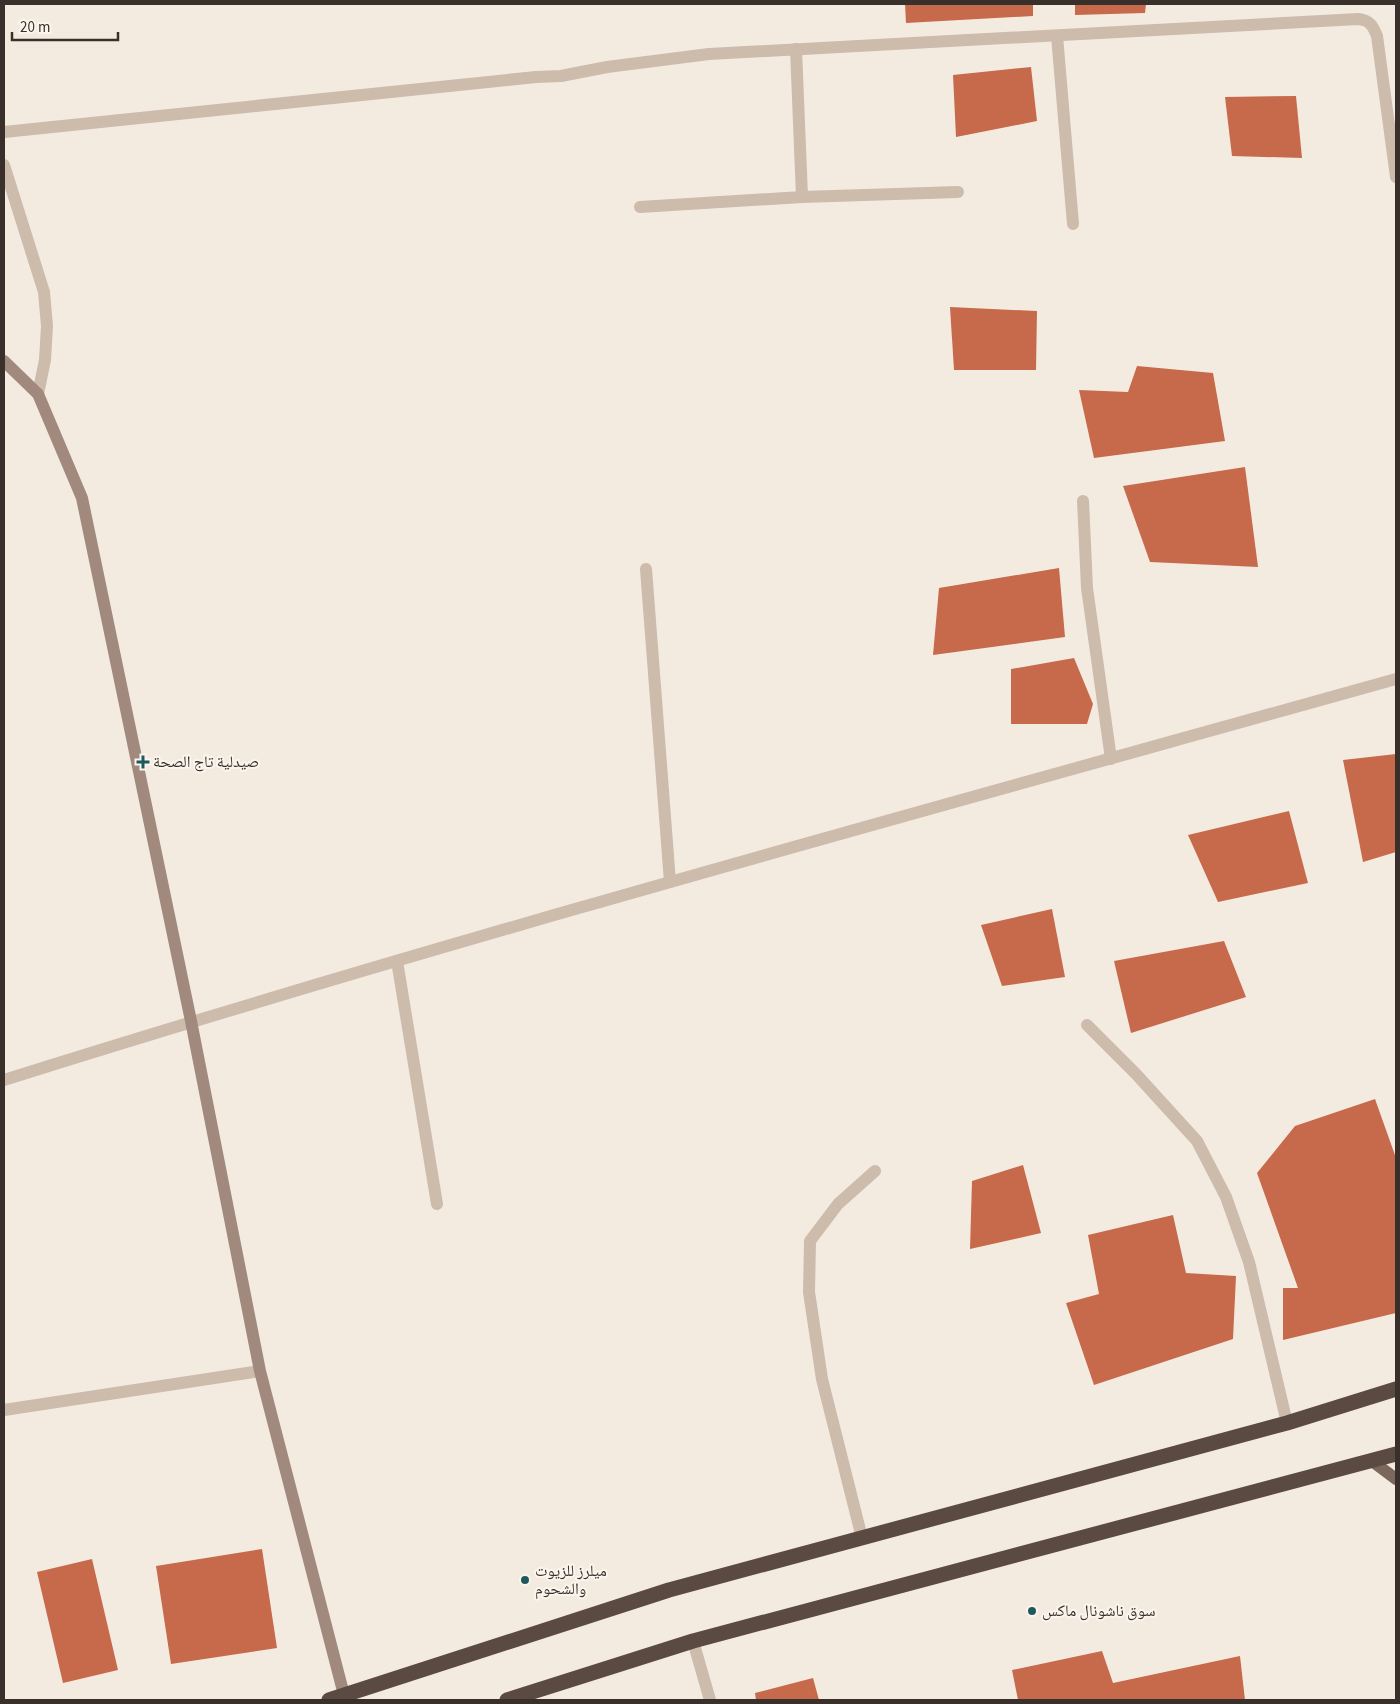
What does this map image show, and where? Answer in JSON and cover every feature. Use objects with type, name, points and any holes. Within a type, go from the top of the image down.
[{"type":"highway","points":[[329,1700],[669,1590],[1287,1422],[1396,1389]]},
{"type":"highway","points":[[507,1700],[693,1641],[1396,1454]]},
{"type":"main road","points":[[1372,1461],[1396,1479]]},
{"type":"street","points":[[4,132],[561,76],[709,54],[1365,20],[1372,24],[1377,36],[1396,178]]},
{"type":"street","points":[[1057,36],[1073,224]]},
{"type":"street","points":[[796,49],[802,197]]},
{"type":"street","points":[[4,165],[44,292],[45,360],[38,394]]},
{"type":"street","points":[[640,207],[802,197],[958,192]]},
{"type":"street","points":[[4,361],[38,394],[82,498],[191,1021],[260,1371],[344,1695]]},
{"type":"street","points":[[1083,501],[1087,588],[1111,758]]},
{"type":"street","points":[[646,569],[670,882]]},
{"type":"street","points":[[4,1080],[191,1021],[670,882],[1396,679]]},
{"type":"street","points":[[397,961],[438,1204]]},
{"type":"street","points":[[1087,1025],[1136,1074],[1197,1141],[1226,1197],[1249,1262],[1287,1422]]},
{"type":"street","points":[[862,1538],[822,1378],[809,1292],[810,1240],[838,1204],[876,1171]]},
{"type":"street","points":[[4,1410],[260,1371]]},
{"type":"street","points":[[693,1641],[710,1700]]},
{"type":"building","points":[[905,4],[1033,4],[1033,16],[906,23]]},
{"type":"building","points":[[1075,4],[1146,4],[1145,13],[1075,15]]},
{"type":"building","points":[[1031,67],[1037,121],[956,137],[953,75]]},
{"type":"building","points":[[1296,96],[1302,158],[1232,156],[1225,97]]},
{"type":"building","points":[[950,307],[1037,311],[1036,370],[954,370]]},
{"type":"building","points":[[1137,366],[1213,373],[1225,441],[1094,458],[1079,390],[1128,392]]},
{"type":"building","points":[[1245,467],[1258,567],[1150,562],[1123,486]]},
{"type":"building","points":[[1059,568],[1065,637],[933,655],[939,588]]},
{"type":"building","points":[[1074,658],[1093,704],[1087,724],[1011,724],[1011,669]]},
{"type":"building","points":[[1396,754],[1396,852],[1363,862],[1343,760]]},
{"type":"building","points":[[1289,811],[1308,883],[1218,902],[1188,835]]},
{"type":"building","points":[[1052,909],[1065,977],[1002,986],[981,925]]},
{"type":"building","points":[[1224,941],[1246,997],[1131,1033],[1114,961]]},
{"type":"building","points":[[1375,1099],[1396,1158],[1396,1313],[1283,1340],[1283,1288],[1298,1288],[1257,1173],[1295,1126]]},
{"type":"building","points":[[1023,1165],[1041,1233],[970,1249],[972,1181]]},
{"type":"building","points":[[1173,1215],[1186,1273],[1236,1276],[1233,1339],[1094,1385],[1066,1303],[1099,1294],[1088,1235]]},
{"type":"building","points":[[262,1549],[277,1648],[171,1664],[156,1566]]},
{"type":"building","points":[[92,1559],[118,1670],[63,1683],[37,1572]]},
{"type":"building","points":[[1102,1651],[1113,1683],[1240,1656],[1245,1700],[1018,1700],[1012,1670]]},
{"type":"building","points":[[813,1678],[819,1700],[756,1700],[755,1693]]},
{"type":"place","name":"صيدلية تاج الصحة","points":[[143,762]]},
{"type":"place","name":"ميلرز للزيوت والشحوم","points":[[525,1580]]},
{"type":"place","name":"سوق ناشونال ماكس","points":[[1032,1611]]}]
